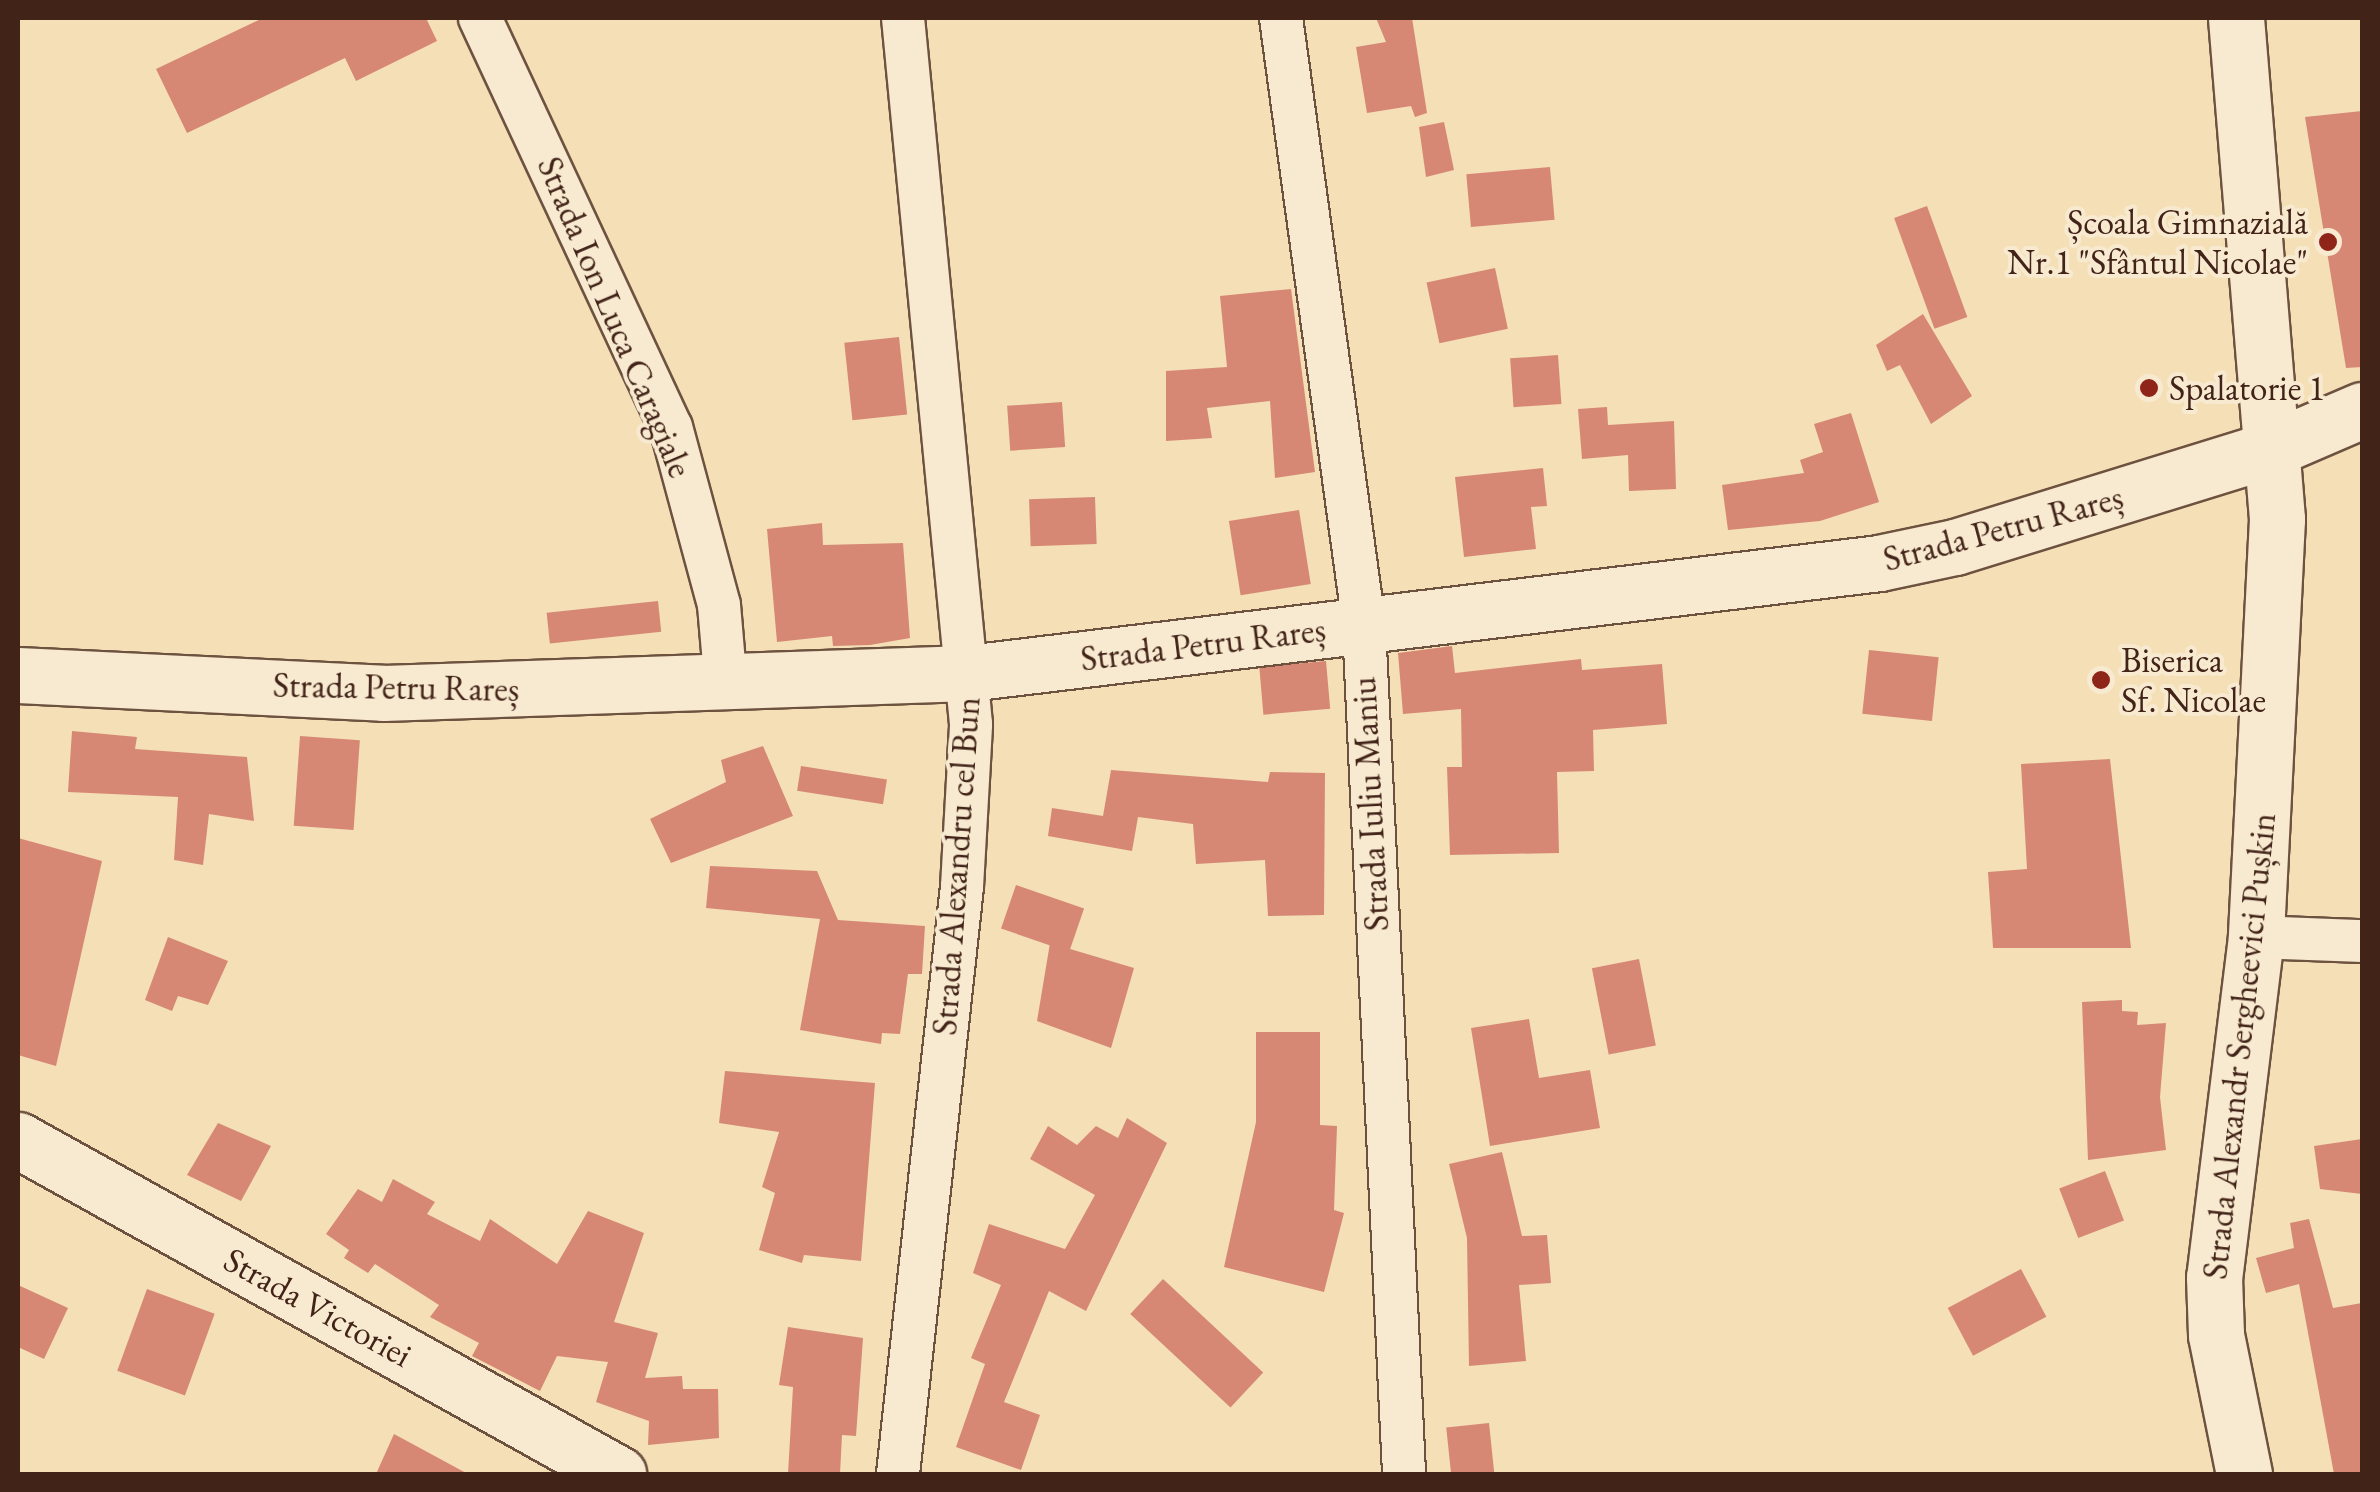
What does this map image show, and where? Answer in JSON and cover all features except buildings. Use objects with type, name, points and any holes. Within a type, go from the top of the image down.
[{"type":"main road","name":"Strada Alexandr Sergheevici Pușkin","points":[[2236,18],[2269,450],[2278,520],[2256,937],[2214,1277],[2216,1335],[2244,1474]]},
{"type":"main road","name":"Strada Petru Rareș","points":[[18,675],[383,693],[726,686],[968,673],[1879,563],[1955,547],[2269,450],[2362,410]]},
{"type":"main road","name":"Strada Victoriei","points":[[18,1140],[618,1474]]},
{"type":"street","name":"Strada Ion Luca Caragiale","points":[[480,18],[670,427],[719,604],[726,686]]},
{"type":"street","name":"Strada Alexandru cel Bun","points":[[898,1474],[962,886],[968,673],[903,18]]},
{"type":"street","name":"Strada Iuliu Maniu","points":[[1281,18],[1364,625],[1404,1474]]},
{"type":"street","points":[[2256,937],[2362,940]]},
{"type":"place","name":"Școala Gimnazială Nr.1 \"Sfântul Nicolae\"","points":[[2328,242]]},
{"type":"place","name":"Spalatorie 1","points":[[2149,388]]},
{"type":"place","name":"Biserica Sf. Nicolae","points":[[2101,680]]}]
